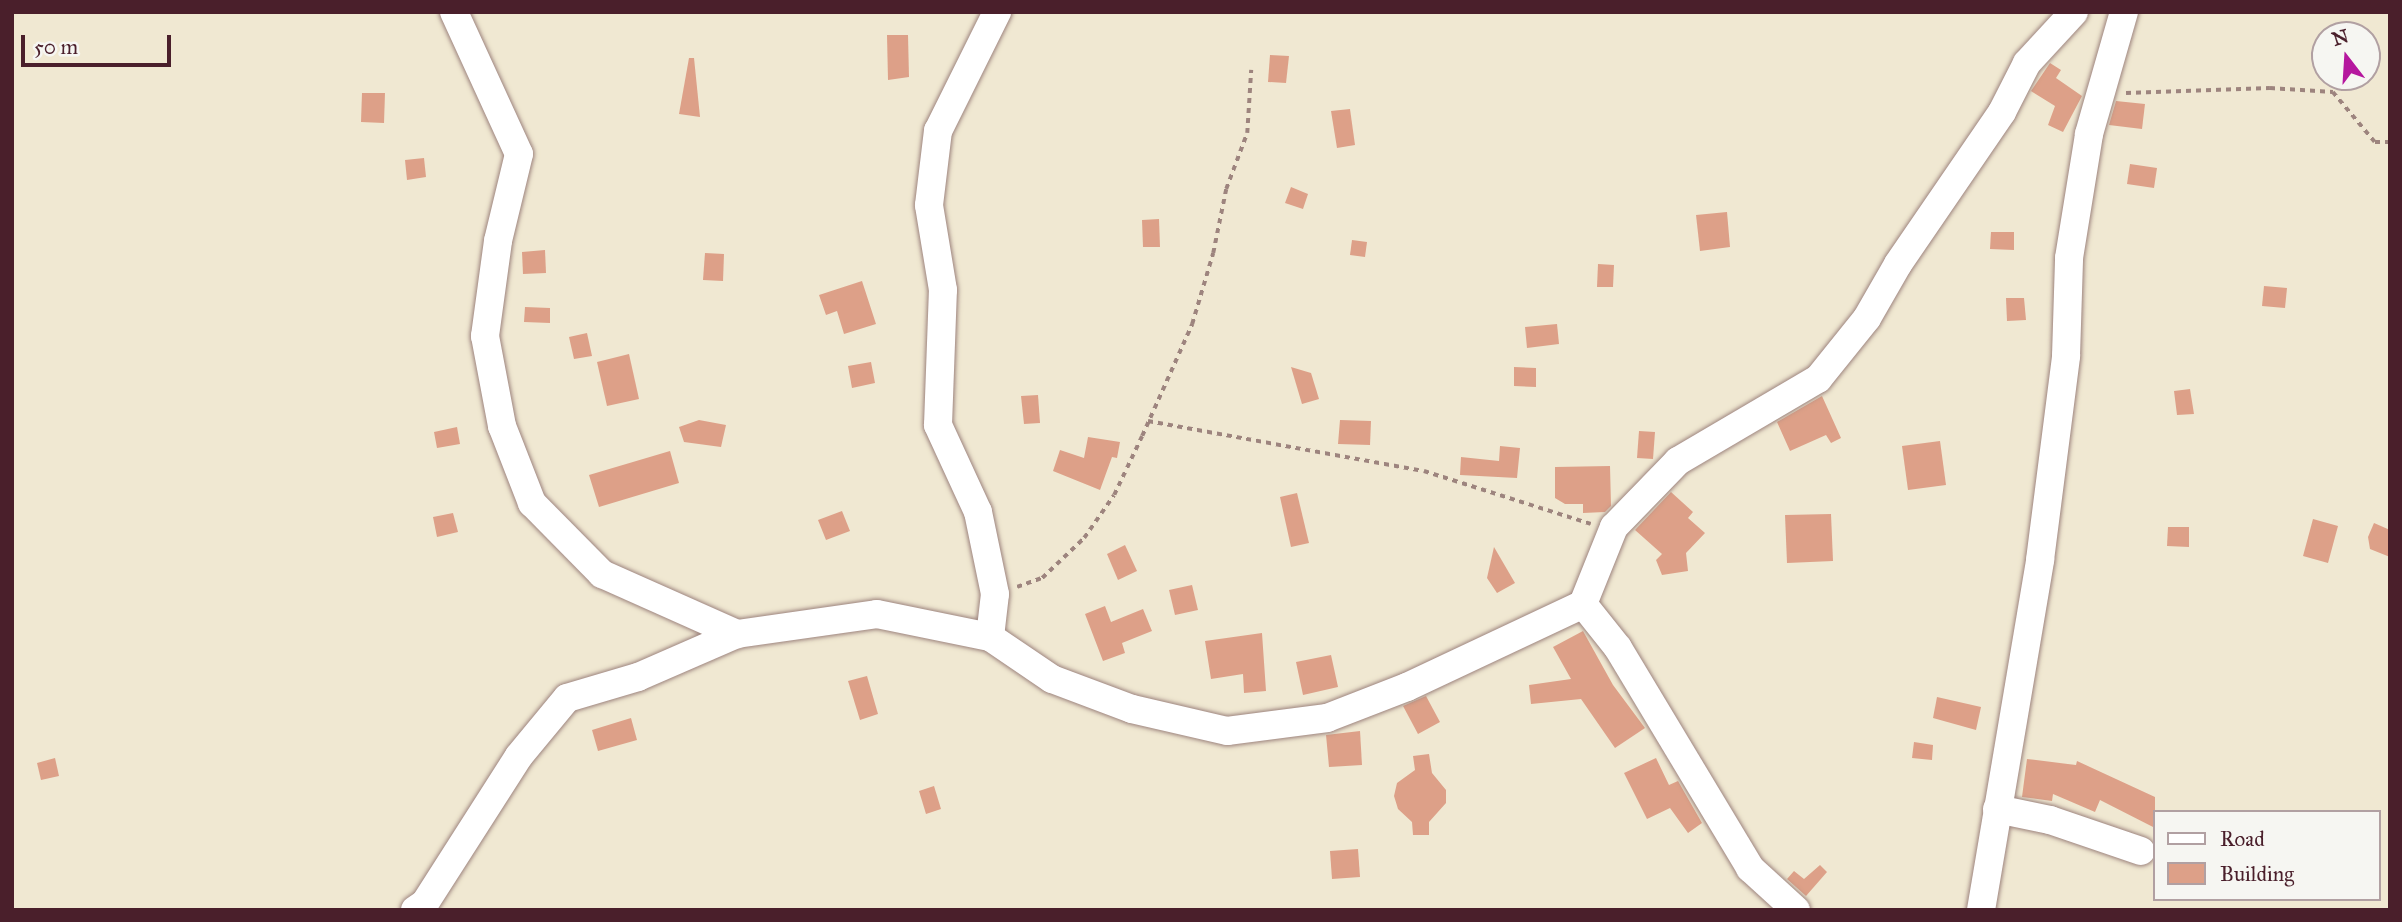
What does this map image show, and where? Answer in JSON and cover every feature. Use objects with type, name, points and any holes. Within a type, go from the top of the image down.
[{"type":"street","points":[[454,12],[519,154],[498,241],[485,335],[502,426],[532,503],[602,574],[737,634]]},
{"type":"street","points":[[990,637],[995,594],[978,512],[938,425],[943,290],[929,205],[938,131],[997,12]]},
{"type":"street","points":[[415,910],[425,903],[519,756],[567,698],[638,677],[737,634],[877,614],[990,637],[1052,679],[1132,709],[1227,731],[1327,718],[1407,687],[1583,604],[1614,527],[1678,461],[1818,380],[1867,318],[1898,264],[2002,112],[2027,63],[2074,12]]},
{"type":"street","points":[[1981,910],[2040,560],[2066,356],[2069,258],[2099,94],[2124,12]]},
{"type":"street","points":[[1583,604],[1618,648],[1750,868],[1796,910]]},
{"type":"street","points":[[1997,809],[2061,824],[2141,851]]},
{"type":"path","points":[[995,594],[1042,578],[1084,538],[1114,495],[1192,324],[1213,253],[1226,189],[1247,133],[1251,70]]},
{"type":"path","points":[[2099,94],[2270,89],[2333,92],[2375,142],[2390,142]]},
{"type":"path","points":[[1148,421],[1424,471],[1572,521],[1614,527]]},
{"type":"building","points":[[887,35],[908,35],[909,77],[888,80]]},
{"type":"building","points":[[1270,55],[1289,56],[1286,83],[1268,82]]},
{"type":"building","points":[[689,58],[694,58],[700,117],[679,114]]},
{"type":"building","points":[[2050,63],[2061,70],[2056,78],[2082,96],[2063,132],[2048,125],[2055,106],[2031,91]]},
{"type":"building","points":[[362,93],[385,93],[384,123],[361,122]]},
{"type":"building","points":[[2116,101],[2145,104],[2142,129],[2109,125]]},
{"type":"building","points":[[1350,109],[1355,145],[1337,148],[1331,111]]},
{"type":"building","points":[[424,158],[426,177],[407,180],[405,160]]},
{"type":"building","points":[[2130,164],[2157,168],[2154,188],[2127,184]]},
{"type":"building","points":[[1291,187],[1308,194],[1303,209],[1285,203]]},
{"type":"building","points":[[1727,212],[1730,247],[1700,251],[1696,215]]},
{"type":"building","points":[[1159,219],[1160,247],[1143,247],[1142,220]]},
{"type":"building","points":[[1991,232],[2014,232],[2014,250],[1990,249]]},
{"type":"building","points":[[1352,240],[1367,242],[1365,257],[1350,255]]},
{"type":"building","points":[[545,250],[546,273],[523,274],[522,252]]},
{"type":"building","points":[[705,253],[724,254],[723,281],[703,280]]},
{"type":"building","points":[[1598,264],[1614,265],[1613,287],[1597,287]]},
{"type":"building","points":[[862,281],[876,324],[844,334],[837,311],[826,315],[819,295]]},
{"type":"building","points":[[2264,286],[2287,288],[2285,308],[2262,306]]},
{"type":"building","points":[[2006,298],[2024,298],[2026,320],[2007,321]]},
{"type":"building","points":[[525,307],[550,308],[550,323],[524,322]]},
{"type":"building","points":[[1557,324],[1559,344],[1527,348],[1525,327]]},
{"type":"building","points":[[587,333],[592,356],[574,359],[569,337]]},
{"type":"building","points":[[629,354],[639,399],[607,406],[597,362]]},
{"type":"building","points":[[871,362],[875,383],[852,388],[848,366]]},
{"type":"building","points":[[1291,367],[1311,373],[1319,399],[1302,404]]},
{"type":"building","points":[[1514,367],[1536,368],[1536,387],[1514,386]]},
{"type":"building","points":[[2190,389],[2194,414],[2177,415],[2174,391]]},
{"type":"building","points":[[1038,395],[1040,423],[1024,424],[1021,396]]},
{"type":"building","points":[[1822,396],[1841,438],[1831,443],[1826,435],[1790,451],[1777,422]]},
{"type":"building","points":[[699,420],[726,425],[721,447],[684,442],[679,427]]},
{"type":"building","points":[[1340,420],[1371,421],[1370,445],[1338,444]]},
{"type":"building","points":[[457,427],[460,444],[437,448],[434,432]]},
{"type":"building","points":[[1639,431],[1655,432],[1653,459],[1637,458]]},
{"type":"building","points":[[1088,437],[1120,442],[1117,458],[1112,457],[1100,490],[1053,471],[1060,450],[1084,458]]},
{"type":"building","points":[[1940,441],[1946,485],[1908,490],[1902,446]]},
{"type":"building","points":[[1500,446],[1520,448],[1517,478],[1460,475],[1461,457],[1499,461]]},
{"type":"building","points":[[670,451],[679,483],[599,507],[589,475]]},
{"type":"building","points":[[1610,466],[1611,506],[1605,512],[1583,513],[1583,504],[1565,504],[1555,498],[1555,467]]},
{"type":"building","points":[[1671,492],[1693,512],[1688,518],[1705,533],[1686,553],[1688,571],[1662,575],[1656,560],[1662,554],[1635,530]]},
{"type":"building","points":[[1297,493],[1309,543],[1291,547],[1280,497]]},
{"type":"building","points":[[842,511],[850,531],[826,540],[818,520]]},
{"type":"building","points":[[453,513],[458,532],[437,537],[433,517]]},
{"type":"building","points":[[1831,514],[1833,561],[1787,563],[1785,515]]},
{"type":"building","points":[[2313,519],[2338,526],[2328,563],[2303,556]]},
{"type":"building","points":[[2374,523],[2390,530],[2390,557],[2370,549],[2368,537]]},
{"type":"building","points":[[2168,527],[2189,527],[2189,547],[2167,546]]},
{"type":"building","points":[[1125,545],[1137,571],[1118,580],[1107,554]]},
{"type":"building","points":[[1494,547],[1515,583],[1497,593],[1487,578]]},
{"type":"building","points":[[1192,585],[1198,610],[1175,615],[1169,590]]},
{"type":"building","points":[[1105,606],[1111,622],[1143,609],[1152,631],[1122,643],[1125,653],[1103,661],[1085,614]]},
{"type":"building","points":[[1583,631],[1613,685],[1645,728],[1615,748],[1581,699],[1531,704],[1529,685],[1571,679],[1553,647]]},
{"type":"building","points":[[1262,633],[1266,691],[1244,693],[1243,674],[1211,679],[1205,641]]},
{"type":"building","points":[[1331,655],[1338,687],[1303,695],[1296,662]]},
{"type":"building","points":[[867,676],[878,714],[860,720],[848,681]]},
{"type":"building","points":[[1426,696],[1440,722],[1418,734],[1403,706]]},
{"type":"building","points":[[1937,697],[1981,707],[1976,730],[1933,718]]},
{"type":"building","points":[[631,718],[637,740],[598,751],[592,730]]},
{"type":"building","points":[[1360,731],[1362,765],[1329,767],[1326,735]]},
{"type":"building","points":[[1914,742],[1933,745],[1932,760],[1912,758]]},
{"type":"building","points":[[1429,754],[1432,773],[1446,790],[1446,803],[1429,822],[1429,835],[1413,835],[1412,822],[1398,809],[1394,796],[1397,783],[1415,770],[1413,756]]},
{"type":"building","points":[[55,758],[59,776],[41,780],[37,763]]},
{"type":"building","points":[[1656,758],[1669,785],[1678,781],[1702,823],[1688,833],[1670,808],[1647,819],[1624,773]]},
{"type":"building","points":[[2027,759],[2076,765],[2077,761],[2155,797],[2154,827],[2100,800],[2095,812],[2053,794],[2052,801],[2022,797]]},
{"type":"building","points":[[934,786],[941,809],[926,814],[919,791]]},
{"type":"building","points":[[1358,849],[1360,877],[1332,879],[1330,851]]},
{"type":"building","points":[[1820,865],[1827,872],[1806,896],[1787,879],[1794,871],[1804,879]]}]
